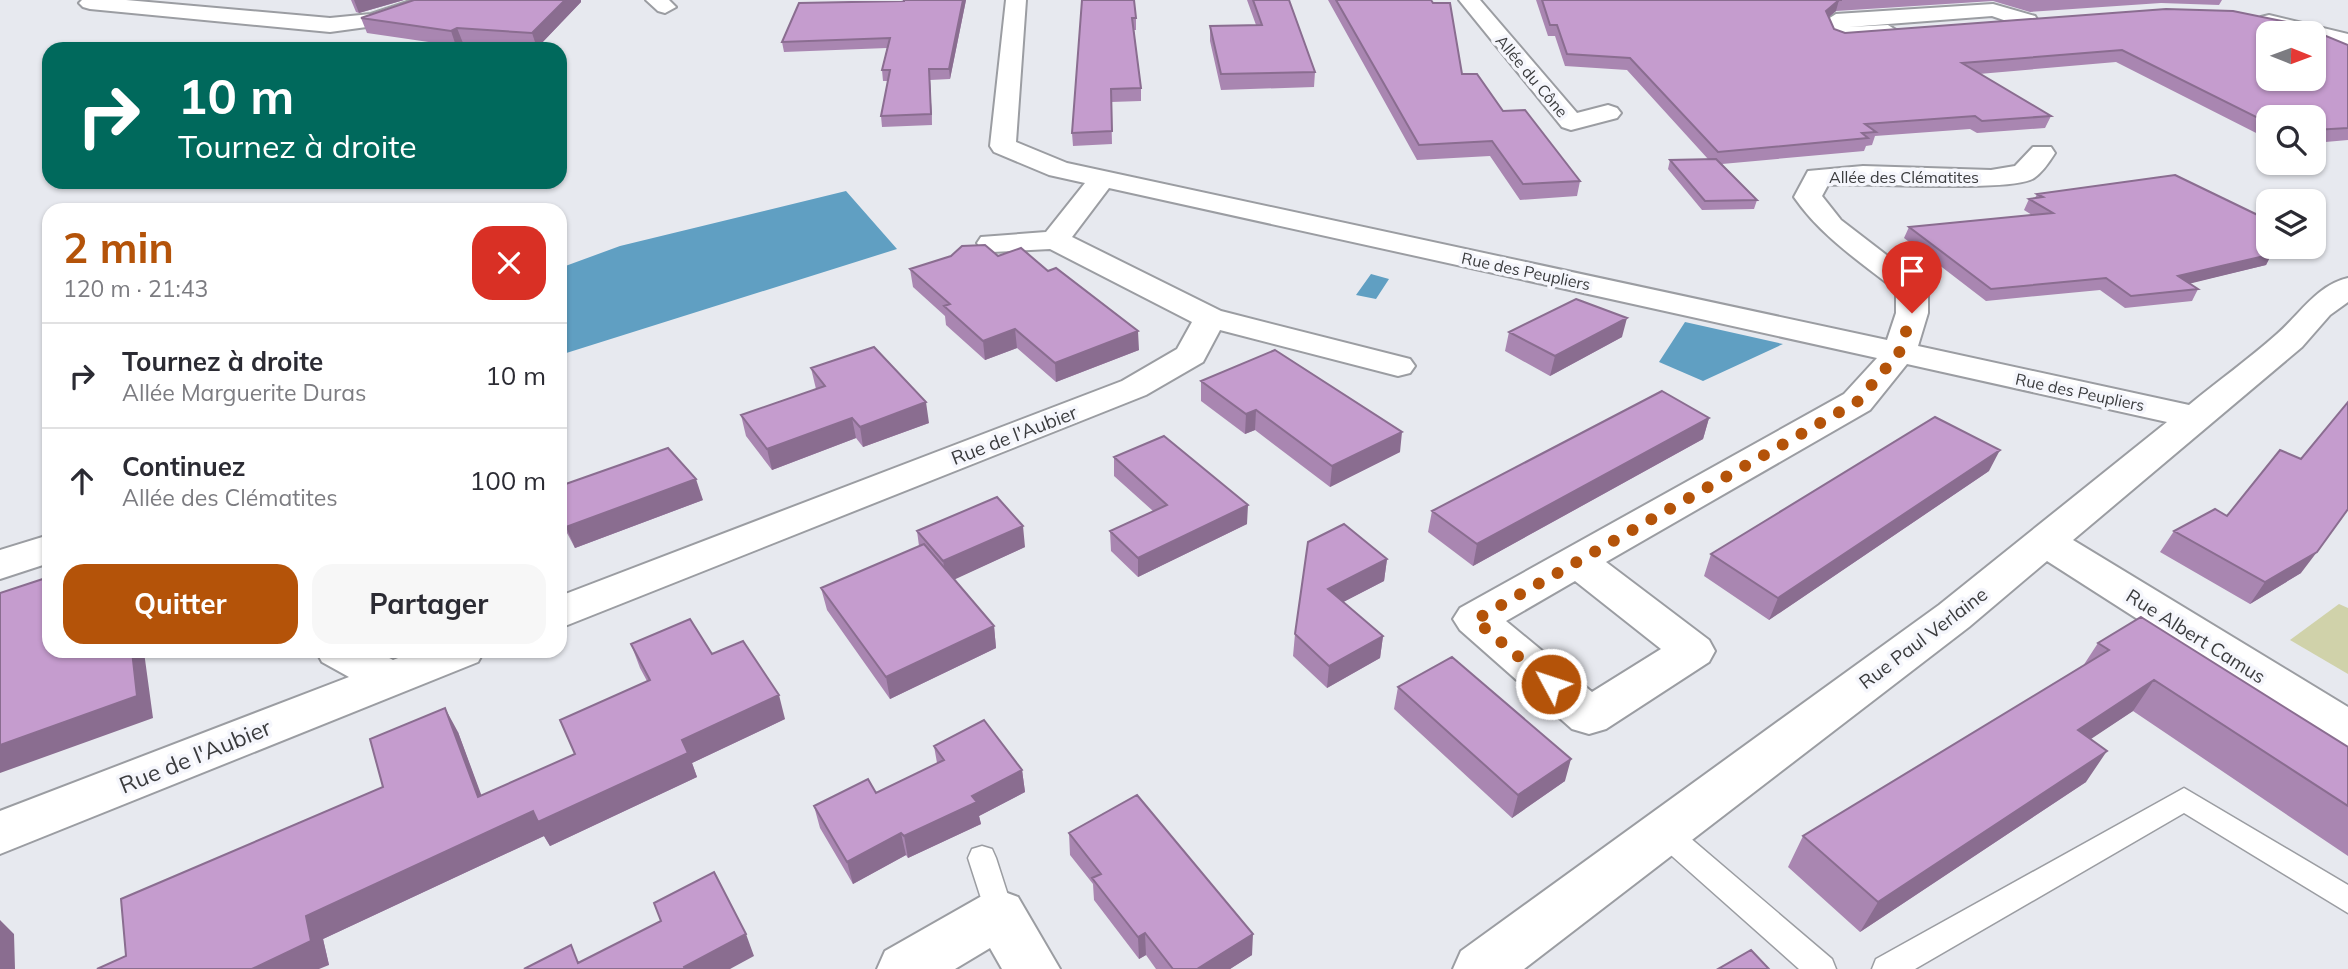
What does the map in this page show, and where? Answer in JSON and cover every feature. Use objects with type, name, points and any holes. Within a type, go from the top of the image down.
[{"type":"street","points":[[90,3],[156,4],[330,25],[374,20],[434,0]]},
{"type":"street","name":"Rue des Peupliers","points":[[1016,0],[1003,146],[1059,169],[2195,418]]},
{"type":"street","name":"Allée du Cône","points":[[1469,0],[1571,122],[1608,113]]},
{"type":"street","points":[[2026,22],[1993,10],[1836,21],[1841,35],[2026,22],[2053,19]]},
{"type":"street","points":[[2242,16],[2348,41]]},
{"type":"street","name":"Allée des Clématites","points":[[1899,353],[1912,313],[1912,287],[1831,226],[1808,197],[1818,177],[1863,174],[1991,178],[2024,173],[2042,153]]},
{"type":"street","points":[[1055,240],[1102,178]]},
{"type":"street","points":[[992,243],[1055,240],[1210,318],[1398,366]]},
{"type":"street","name":"Rue Paul Verlaine","points":[[1481,969],[1954,615],[2290,340],[2319,308],[2348,286]]},
{"type":"street","name":"Rue de l'Aubier","points":[[567,610],[1134,388],[1191,355],[1210,318]]},
{"type":"street","points":[[1577,561],[1693,651],[1589,716],[1475,620],[1577,561],[1857,402],[1899,353]]},
{"type":"street","name":"Rue Albert Camus","points":[[2045,541],[2348,730]]},
{"type":"street","points":[[0,565],[42,552]]},
{"type":"street","points":[[351,658],[390,679]]},
{"type":"street","name":"Rue de l'Aubier","points":[[0,833],[444,658]]},
{"type":"street","points":[[905,969],[999,914],[1032,969]]},
{"type":"lane","points":[[1887,969],[2184,799],[2348,900]]},
{"type":"lane","points":[[1665,833],[1821,969]]},
{"type":"lane","points":[[982,858],[999,914]]},
{"type":"green space","points":[[2339,604],[2348,608],[2348,674],[2290,640]]},
{"type":"water","points":[[846,191],[897,249],[567,353],[567,265],[620,246]]},
{"type":"water","points":[[1371,274],[1389,279],[1376,299],[1356,295]]},
{"type":"water","points":[[1685,322],[1783,344],[1703,381],[1659,362]]},
{"type":"building","points":[[414,0],[565,0],[532,33],[457,28],[451,31],[361,18]]},
{"type":"building","points":[[963,0],[949,69],[929,69],[931,114],[881,116],[890,70],[882,70],[890,38],[782,42],[799,3]]},
{"type":"building","points":[[1082,0],[1134,0],[1136,18],[1132,18],[1141,88],[1111,89],[1112,131],[1072,133]]},
{"type":"building","points":[[1253,0],[1289,0],[1315,72],[1221,74],[1210,26],[1262,25]]},
{"type":"building","points":[[1336,0],[1431,0],[1433,3],[1450,3],[1462,74],[1477,74],[1503,111],[1525,110],[1580,181],[1523,184],[1492,141],[1419,145]]},
{"type":"building","points":[[1542,0],[1839,0],[1826,11],[1834,29],[1845,33],[2166,9],[2233,11],[2282,21],[2256,21],[2256,91],[2326,91],[2326,36],[2348,45],[2348,128],[2326,129],[2326,105],[2256,105],[2256,117],[2122,50],[1962,63],[2051,116],[1982,121],[1975,116],[1865,124],[1876,132],[1862,133],[1868,138],[1718,152],[1630,58],[1567,54],[1557,25],[1550,25]]},
{"type":"building","points":[[1716,159],[1757,200],[1705,201],[1670,160]]},
{"type":"building","points":[[2175,175],[2256,214],[2256,258],[2178,276],[2198,289],[2131,296],[2106,278],[1991,289],[1909,227],[2053,213],[2029,199],[2043,197],[2037,194]]},
{"type":"building","points":[[985,245],[998,256],[1021,248],[1048,271],[1056,268],[1138,331],[1055,363],[1015,329],[983,341],[944,306],[950,304],[910,269],[951,256],[962,246]]},
{"type":"building","points":[[1576,299],[1627,318],[1555,356],[1509,332]]},
{"type":"building","points":[[874,347],[926,402],[860,427],[852,418],[767,449],[741,415],[825,386],[811,368]]},
{"type":"building","points":[[1275,350],[1402,432],[1332,466],[1256,410],[1246,414],[1201,381]]},
{"type":"building","points":[[1662,391],[1709,418],[1477,544],[1432,511]]},
{"type":"building","points":[[2348,402],[2348,509],[2317,552],[2265,582],[2174,531],[2215,509],[2227,516],[2280,450],[2301,459]]},
{"type":"building","points":[[1935,417],[2000,450],[1778,598],[1711,554]]},
{"type":"building","points":[[1164,436],[1248,505],[1138,558],[1110,531],[1167,505],[1114,457]]},
{"type":"building","points":[[668,448],[696,479],[567,527],[567,484]]},
{"type":"building","points":[[997,497],[1023,526],[943,561],[917,531]]},
{"type":"building","points":[[1344,524],[1387,559],[1328,589],[1383,636],[1329,666],[1295,634],[1308,542]]},
{"type":"building","points":[[924,544],[994,626],[886,677],[821,588]]},
{"type":"building","points":[[42,579],[42,658],[133,658],[137,696],[0,745],[0,593]]},
{"type":"building","points":[[2141,617],[2348,747],[2348,806],[2154,680],[2078,730],[2107,751],[1878,902],[1803,836],[2109,650],[2098,643]]},
{"type":"building","points":[[690,619],[712,654],[743,641],[779,695],[682,740],[688,753],[538,822],[533,811],[306,916],[311,941],[252,969],[97,969],[126,956],[121,899],[383,787],[370,739],[445,708],[478,797],[575,754],[560,720],[650,680],[631,644]]},
{"type":"building","points":[[1452,657],[1571,759],[1518,795],[1398,687]]},
{"type":"building","points":[[984,720],[1022,770],[972,796],[977,802],[904,836],[901,833],[847,862],[814,806],[868,779],[876,793],[944,760],[934,746]]},
{"type":"building","points":[[1137,795],[1253,934],[1197,969],[1173,969],[1145,933],[1138,937],[1092,878],[1101,874],[1069,833]]},
{"type":"building","points":[[714,872],[746,934],[684,967],[685,969],[524,969],[571,945],[578,963],[661,921],[654,903]]},
{"type":"building","points":[[1751,950],[1769,969],[1718,969]]},
{"type":"route","points":[[1551,684],[1475,620],[1857,402],[1899,353],[1912,313]]}]
